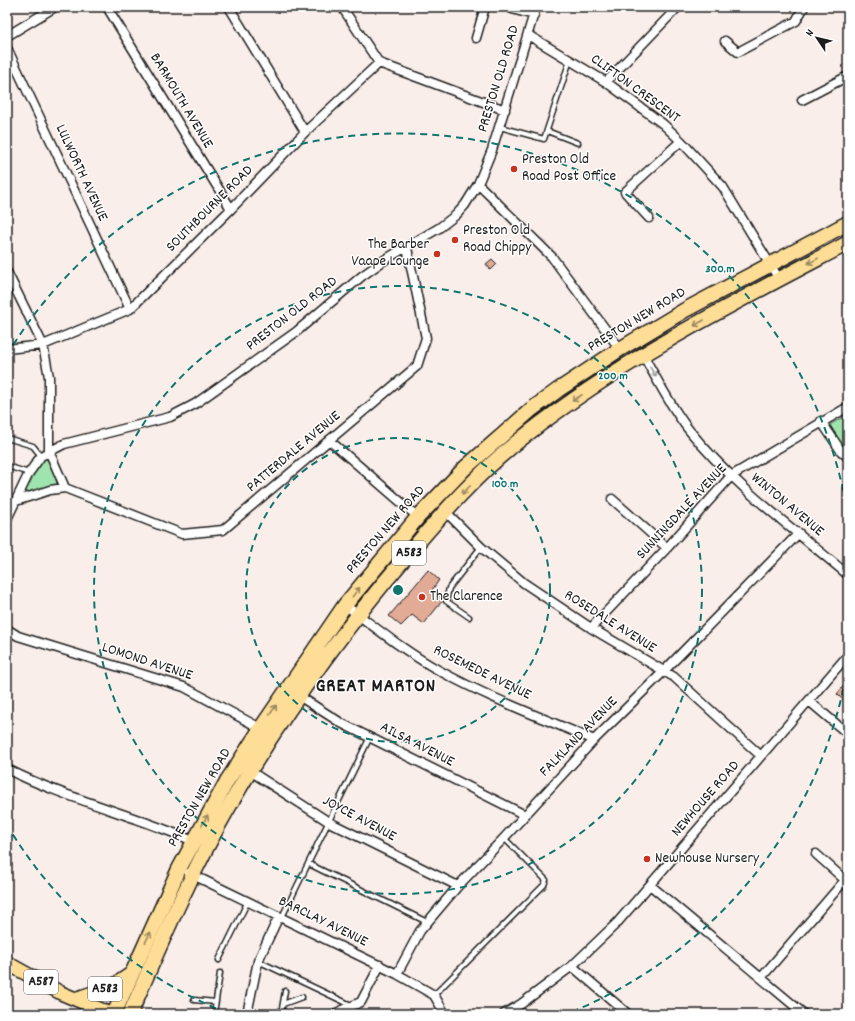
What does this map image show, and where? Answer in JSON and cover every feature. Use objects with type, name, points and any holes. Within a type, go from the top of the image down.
[{"type":"highway","name":"PRESTON NEW ROAD","points":[[130,1014],[193,875],[230,804],[250,771],[267,732],[345,605],[418,517],[465,468],[532,410],[620,349],[685,310],[848,223]]},
{"type":"highway","name":"PRESTON NEW ROAD","points":[[113,1014],[179,869],[227,781],[299,696],[357,614],[445,511],[476,479],[523,436],[565,406],[642,355],[779,279],[848,243]]},
{"type":"main road","name":"A587","points":[[7,963],[75,999],[113,1014]]},
{"type":"main road","name":"A583","points":[[84,1014],[75,999],[113,986],[132,973]]},
{"type":"street","points":[[7,36],[55,7]]},
{"type":"street","name":"BARMOUTH AVENUE","points":[[107,7],[230,209]]},
{"type":"street","points":[[228,7],[305,132]]},
{"type":"street","points":[[342,7],[379,63],[505,110]]},
{"type":"street","points":[[476,38],[486,7]]},
{"type":"street","points":[[606,82],[678,7]]},
{"type":"street","points":[[725,41],[738,52],[796,21],[804,7]]},
{"type":"street","points":[[512,9],[535,11]]},
{"type":"street","name":"PRESTON OLD ROAD","points":[[7,520],[12,504],[41,456],[64,444],[170,417],[195,404],[296,332],[362,276],[456,215],[465,206],[478,184],[500,127],[535,11]]},
{"type":"street","name":"CLIFTON CRESCENT","points":[[528,35],[606,82],[663,124],[681,141],[723,187],[779,279]]},
{"type":"street","name":"LULWORTH AVENUE","points":[[7,48],[130,309]]},
{"type":"street","name":"SOUTHBOURNE ROAD","points":[[7,349],[43,345],[130,309],[305,132],[379,63]]},
{"type":"street","points":[[802,100],[848,76]]},
{"type":"street","points":[[649,218],[625,192],[681,141]]},
{"type":"street","points":[[478,184],[552,257],[620,349]]},
{"type":"street","name":"PATTERDALE AVENUE","points":[[65,488],[182,534],[223,530],[417,366],[426,338],[407,248]]},
{"type":"street","points":[[7,272],[43,345],[49,377],[49,451],[65,488],[50,490],[12,504]]},
{"type":"street","name":"WINTON AVENUE","points":[[642,355],[688,429],[731,476],[848,576]]},
{"type":"street","name":"SUNNINGDALE AVENUE","points":[[591,628],[667,548],[731,476],[821,421],[848,407]]},
{"type":"street","points":[[821,421],[841,451],[848,457]]},
{"type":"street","points":[[329,440],[418,517]]},
{"type":"street","points":[[612,499],[667,548]]},
{"type":"street","name":"ROSEDALE AVENUE","points":[[445,511],[481,547],[524,583],[591,628],[663,672],[674,677],[761,756]]},
{"type":"street","name":"FALKLAND AVENUE","points":[[397,974],[414,940],[427,922],[458,886],[594,740],[799,533]]},
{"type":"street","name":"ROSEMEDE AVENUE","points":[[345,605],[411,653],[464,684],[594,740]]},
{"type":"street","name":"LOMOND AVENUE","points":[[7,629],[18,636],[184,687],[267,732]]},
{"type":"street","name":"NEWHOUSE ROAD","points":[[504,1014],[521,1004],[572,966],[617,923],[848,655]]},
{"type":"street","name":"AILSA AVENUE","points":[[299,696],[341,723],[525,815]]},
{"type":"street","points":[[809,700],[848,734]]},
{"type":"street","points":[[7,769],[32,781],[160,826],[193,841]]},
{"type":"street","name":"JOYCE AVENUE","points":[[250,771],[329,822],[458,886]]},
{"type":"street","points":[[762,978],[847,881],[816,854]]},
{"type":"street","name":"BARCLAY AVENUE","points":[[179,869],[281,916],[380,965],[434,995]]},
{"type":"street","points":[[650,885],[804,1014]]},
{"type":"street","points":[[247,1014],[258,960],[281,916]]},
{"type":"street","points":[[334,1014],[361,1002],[380,965]]},
{"type":"street","points":[[572,966],[628,1014]]},
{"type":"street","points":[[434,995],[444,1014]]},
{"type":"lane","points":[[500,127],[544,139],[570,60]]},
{"type":"lane","points":[[547,131],[578,143]]},
{"type":"lane","points":[[7,438],[33,446],[41,456]]},
{"type":"lane","points":[[7,466],[29,474]]},
{"type":"lane","points":[[469,617],[446,601],[449,588],[481,547]]},
{"type":"lane","points":[[281,916],[309,864],[370,737]]},
{"type":"lane","points":[[434,995],[544,885],[546,880],[504,838]]},
{"type":"lane","points":[[309,864],[427,922]]},
{"type":"lane","points":[[219,960],[248,901]]},
{"type":"lane","points":[[258,960],[353,1006]]},
{"type":"lane","points":[[214,1014],[220,973]]},
{"type":"lane","points":[[282,1014],[285,991]]},
{"type":"lane","points":[[283,1004],[302,997]]},
{"type":"lane","points":[[194,1000],[216,1002]]},
{"type":"green space","points":[[848,415],[848,457],[824,428]]},
{"type":"green space","points":[[46,458],[54,470],[57,485],[24,493],[32,474]]},
{"type":"building","points":[[492,259],[497,264],[491,270],[486,264]]},
{"type":"building","name":"The Clarence","points":[[428,570],[439,580],[432,590],[443,600],[424,624],[412,615],[401,626],[389,616]]},
{"type":"building","points":[[848,681],[848,699],[845,702],[837,694]]},
{"type":"tunnel","points":[[506,7],[512,9]]},
{"type":"place","name":"Preston Old Road Post Office","points":[[514,169]]},
{"type":"place","name":"Preston Old Road Chippy","points":[[455,240]]},
{"type":"place","name":"The Barber Vaape Lounge","points":[[437,254]]},
{"type":"place","name":"The Clarence","points":[[422,597]]},
{"type":"place","name":"Newhouse Nursery","points":[[647,859]]},
{"type":"district","name":"GREAT MARTON","points":[[376,687]]}]
